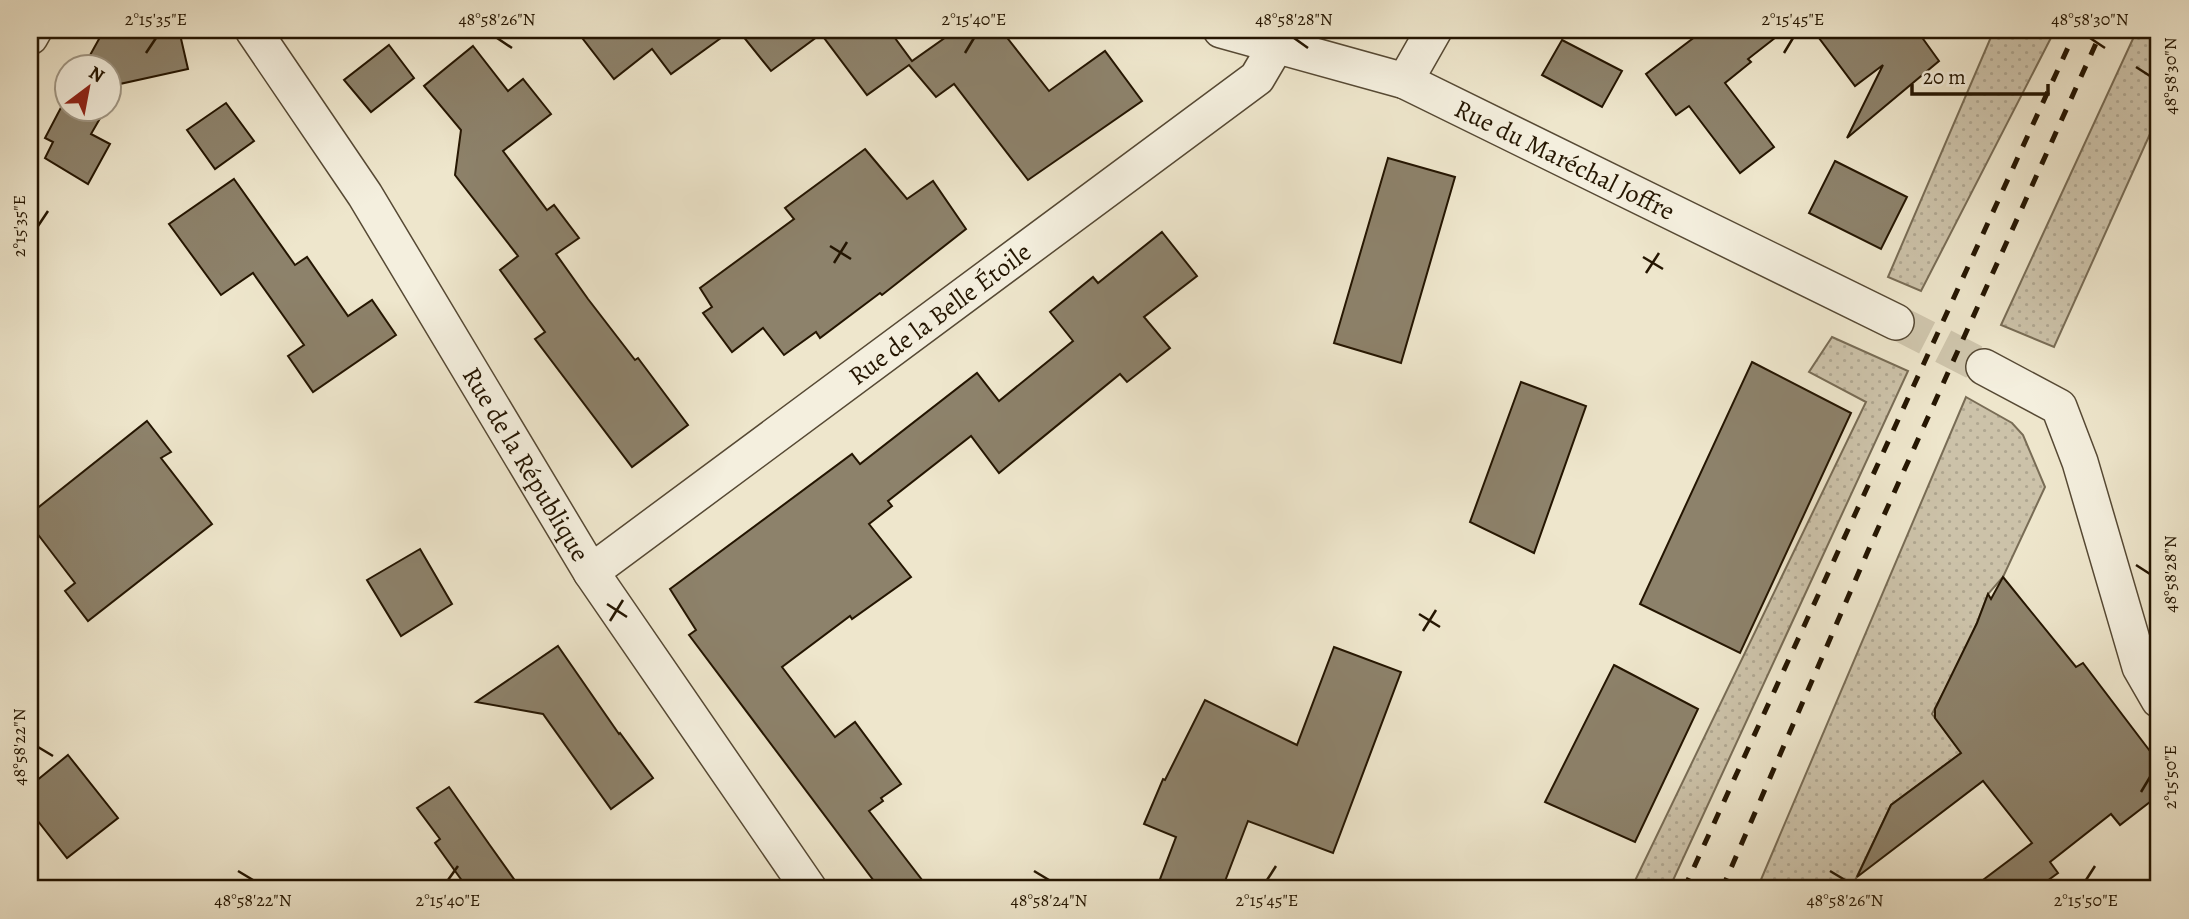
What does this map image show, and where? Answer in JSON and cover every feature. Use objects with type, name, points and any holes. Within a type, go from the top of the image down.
[{"type":"street","points":[[30,37],[34,30]]},
{"type":"street","name":"Rue de la République","points":[[253,30],[365,195],[591,572],[809,889]]},
{"type":"street","name":"Rue du Maréchal Joffre","points":[[1221,30],[1405,81],[1896,321]]},
{"type":"street","points":[[1405,81],[1434,30]]},
{"type":"street","name":"Rue de la Belle Étoile","points":[[591,572],[1257,78],[1277,44]]},
{"type":"street","points":[[1984,367],[2059,407],[2080,462],[2140,667],[2159,700]]},
{"type":"shaded area","points":[[1994,30],[2055,30],[1921,291],[1888,277]]},
{"type":"shaded area","points":[[2137,30],[2159,30],[2159,114],[2054,347],[2001,325]]},
{"type":"shaded area","points":[[1832,337],[1908,371],[1669,889],[1631,889],[1866,402],[1809,372]]},
{"type":"shaded area","points":[[1966,397],[2012,423],[2023,435],[2045,487],[2003,577],[1988,594],[1968,646],[1932,714],[1961,753],[1891,805],[1851,889],[1757,889]]},
{"type":"building","points":[[104,30],[179,30],[188,69],[122,84],[122,52],[92,52]]},
{"type":"building","points":[[576,30],[732,30],[671,74],[652,49],[614,79]]},
{"type":"building","points":[[738,30],[889,30],[912,61],[956,30],[1001,30],[1049,91],[1105,51],[1142,101],[1028,180],[954,84],[936,97],[909,65],[867,95],[821,34],[771,71]]},
{"type":"building","points":[[1704,30],[1785,30],[1748,59],[1751,62],[1725,83],[1774,147],[1740,173],[1689,106],[1676,115],[1646,74]]},
{"type":"building","points":[[1813,30],[1929,30],[1921,36],[1939,61],[1847,138],[1883,65],[1855,86]]},
{"type":"building","points":[[1562,40],[1622,71],[1602,107],[1542,75]]},
{"type":"building","points":[[389,45],[414,78],[371,112],[344,80]]},
{"type":"building","points":[[473,46],[508,91],[523,79],[551,114],[503,151],[547,210],[554,205],[579,238],[556,254],[635,360],[638,358],[688,425],[632,467],[535,339],[545,332],[500,270],[518,256],[455,175],[461,130],[424,86]]},
{"type":"building","points":[[226,103],[254,141],[215,169],[187,130]]},
{"type":"building","points":[[53,122],[98,122],[91,134],[110,144],[88,184],[45,158],[53,142],[45,138]]},
{"type":"building","points":[[865,149],[907,199],[933,181],[966,229],[882,295],[880,293],[820,338],[816,332],[784,355],[763,328],[732,352],[703,313],[712,307],[700,288],[794,219],[785,208]]},
{"type":"building","points":[[1388,158],[1455,177],[1401,363],[1334,343]]},
{"type":"building","points":[[1835,161],[1907,197],[1881,249],[1809,213]]},
{"type":"building","points":[[234,179],[295,265],[307,257],[348,316],[372,300],[396,335],[313,392],[288,356],[304,345],[253,273],[221,295],[169,224]]},
{"type":"building","points":[[1162,232],[1197,276],[1144,317],[1170,348],[1127,382],[1120,374],[999,473],[971,436],[888,501],[892,506],[869,524],[911,577],[852,619],[850,616],[782,667],[835,737],[855,722],[901,784],[881,798],[883,801],[869,811],[929,889],[880,889],[689,635],[696,630],[670,589],[852,454],[860,464],[977,373],[999,401],[1073,341],[1050,312],[1093,277],[1098,283]]},
{"type":"building","points":[[1752,362],[1851,413],[1740,653],[1640,604]]},
{"type":"building","points":[[1521,382],[1586,406],[1534,553],[1470,522]]},
{"type":"building","points":[[147,421],[171,452],[161,458],[212,524],[88,621],[65,591],[75,583],[30,524],[30,514]]},
{"type":"building","points":[[420,549],[452,604],[401,636],[367,580]]},
{"type":"building","points":[[2003,577],[2076,667],[2083,663],[2159,763],[2159,795],[2120,825],[2111,814],[2050,862],[2058,873],[2036,889],[1971,889],[2032,843],[1983,781],[1857,877],[1891,805],[1961,753],[1935,718],[1935,709],[1977,623],[1988,594],[1991,599]]},
{"type":"building","points":[[558,646],[653,778],[611,809],[543,714],[476,702]]},
{"type":"building","points":[[1334,647],[1401,672],[1333,853],[1248,821],[1222,889],[1179,889],[1159,882],[1176,837],[1144,824],[1163,779],[1165,780],[1205,700],[1297,745]]},
{"type":"building","points":[[1614,665],[1698,709],[1635,842],[1545,802]]},
{"type":"building","points":[[68,755],[118,818],[67,858],[30,811],[30,786]]},
{"type":"building","points":[[449,787],[521,889],[468,889],[435,843],[440,839],[417,808]]},
{"type":"tunnel","points":[[1896,322],[1984,367]]},
{"type":"railway","points":[[1684,889],[2076,30]]},
{"type":"railway","points":[[1722,889],[1871,544],[2102,30]]}]
